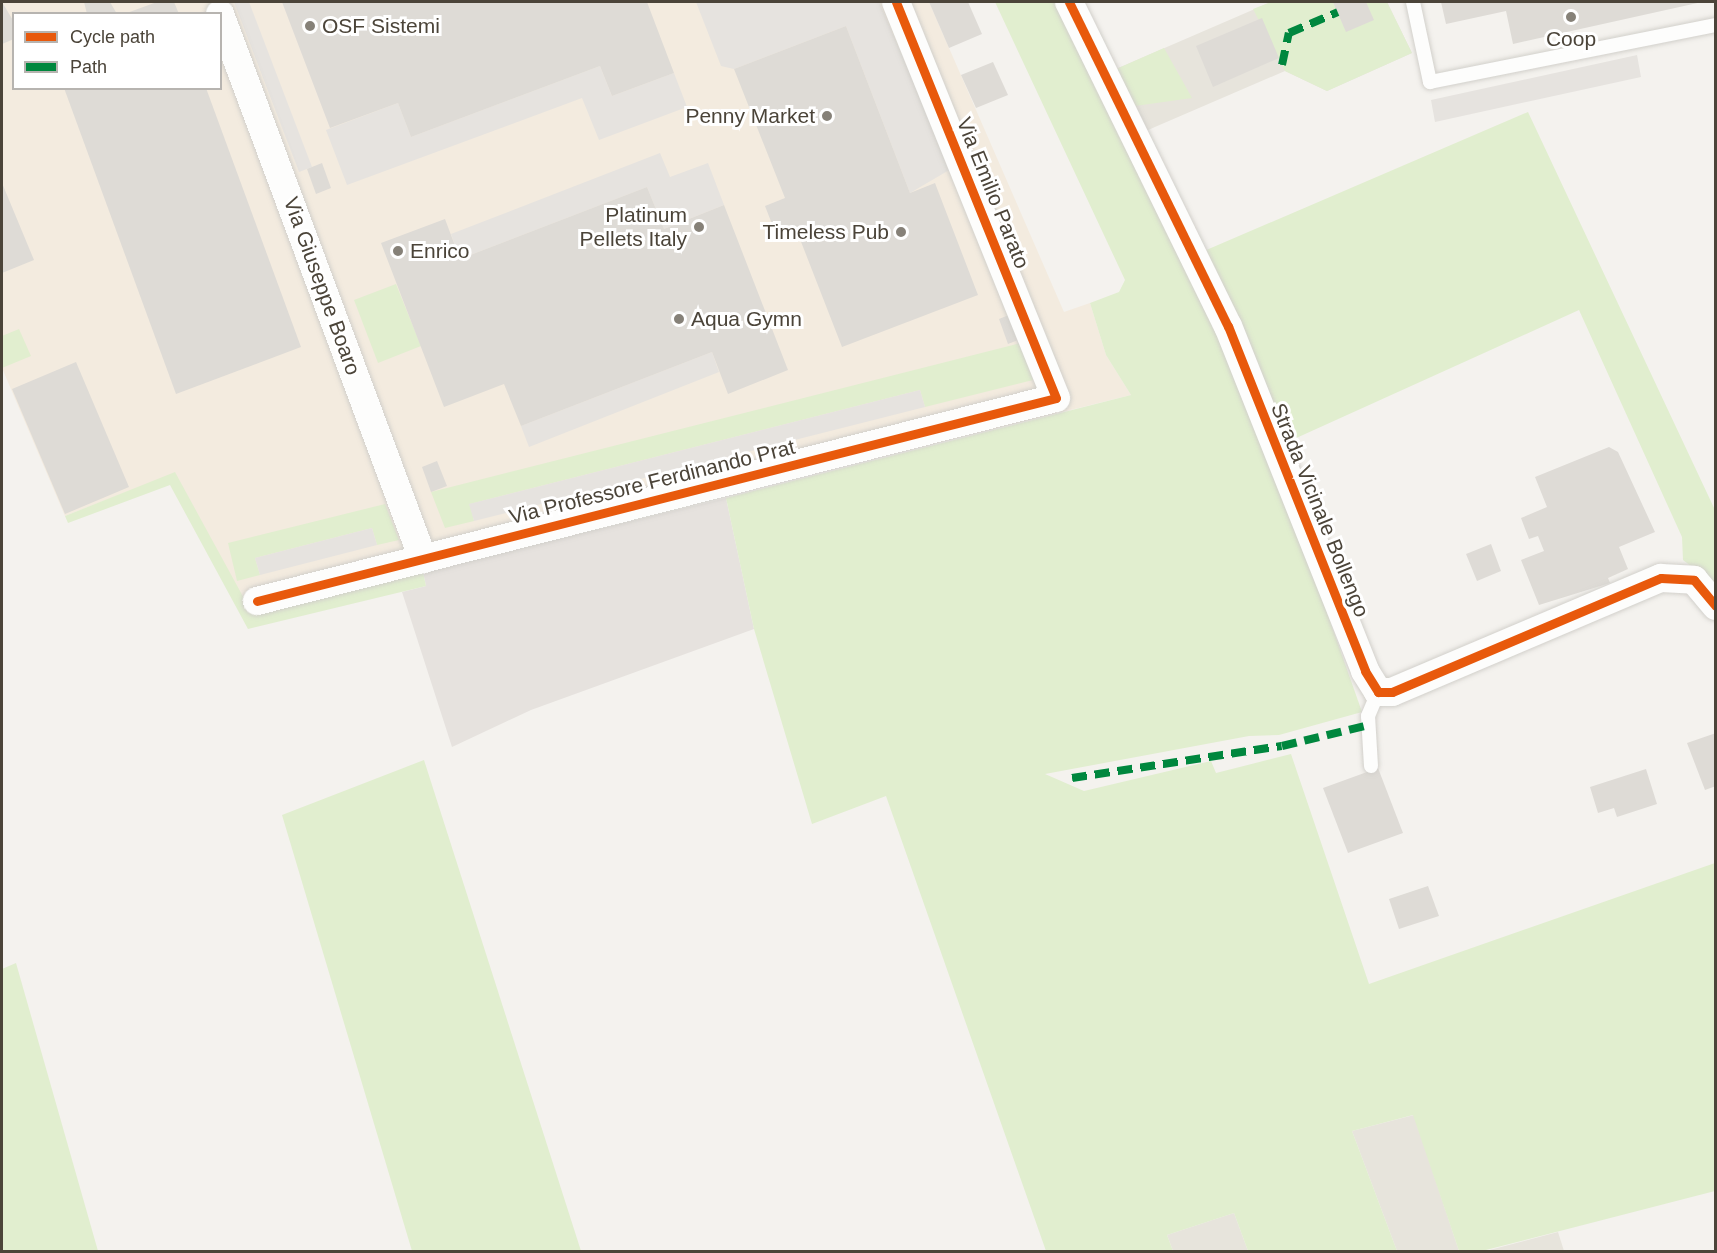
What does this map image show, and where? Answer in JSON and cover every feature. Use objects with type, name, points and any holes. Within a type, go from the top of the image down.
[{"type":"street","name":"Via Emilio Parato","points":[[896,2],[1056,398]]},
{"type":"street","name":"Strada Vicinale Bollengo","points":[[1069,2],[1228,326],[1365,671],[1378,692]]},
{"type":"street","name":"Via Giuseppe Boaro","points":[[222,19],[423,559]]},
{"type":"street","name":"Via Professore Ferdinando Prat","points":[[257,601],[1056,398]]},
{"type":"street","points":[[1378,692],[1392,692],[1661,578],[1694,580],[1716,606]]},
{"type":"lane","points":[[1413,2],[1430,82],[1716,25]]},
{"type":"lane","points":[[1371,765],[1368,716],[1378,692]]},
{"type":"shaded area","points":[[2,2],[929,2],[1064,312],[1090,303],[1106,355],[1131,395],[251,613],[175,473],[65,516],[2,368]]},
{"type":"shaded area","points":[[234,2],[249,2],[312,167],[299,172]]},
{"type":"shaded area","points":[[696,2],[879,2],[951,169],[910,193],[846,26],[734,69],[721,66]]},
{"type":"shaded area","points":[[1271,2],[1387,2],[1412,53],[1327,91],[1285,71],[1141,133],[1109,72]]},
{"type":"shaded area","points":[[1637,55],[1641,77],[1435,122],[1431,100]]},
{"type":"shaded area","points":[[600,66],[612,96],[674,73],[687,107],[599,140],[582,98],[347,185],[326,130],[398,103],[411,137]]},
{"type":"shaded area","points":[[660,153],[670,177],[708,163],[724,205],[664,229],[647,187],[460,259],[451,234]]},
{"type":"shaded area","points":[[712,352],[719,372],[529,447],[521,426]]},
{"type":"shaded area","points":[[920,390],[925,407],[474,521],[469,504]]},
{"type":"shaded area","points":[[726,498],[754,629],[531,710],[452,747],[402,592],[426,586],[423,572]]},
{"type":"shaded area","points":[[372,528],[377,545],[260,575],[255,558]]},
{"type":"shaded area","points":[[1414,1115],[1459,1251],[1397,1251],[1352,1131]]},
{"type":"shaded area","points":[[1234,1213],[1248,1251],[1173,1251],[1167,1235]]},
{"type":"shaded area","points":[[1558,1232],[1564,1251],[1482,1252]]},
{"type":"green space","points":[[995,2],[1057,2],[1187,252],[1278,473],[1362,712],[1279,735],[1249,736],[1045,774],[1084,791],[1211,761],[1216,773],[1291,754],[1369,984],[1715,863],[1715,1191],[1482,1251],[1459,1251],[1413,1115],[1352,1131],[1397,1251],[1248,1251],[1234,1213],[1167,1235],[1173,1251],[1046,1251],[886,796],[812,824],[754,629],[726,498],[1131,395],[1106,355],[1090,303],[1119,292],[1125,280]]},
{"type":"green space","points":[[1271,2],[1333,2],[1346,31],[1373,20],[1366,2],[1387,2],[1412,53],[1327,91],[1285,71],[1253,9]]},
{"type":"green space","points":[[1164,48],[1192,98],[1135,106],[1114,70]]},
{"type":"green space","points":[[1528,112],[1715,510],[1715,584],[1683,560],[1682,537],[1579,310],[1283,444],[1204,251]]},
{"type":"green space","points":[[396,284],[421,346],[378,363],[354,300]]},
{"type":"green space","points":[[19,329],[31,356],[2,368],[2,336]]},
{"type":"green space","points":[[1025,342],[1041,378],[925,407],[920,390],[470,504],[474,521],[445,528],[431,492]]},
{"type":"green space","points":[[175,472],[252,613],[423,572],[426,586],[248,629],[170,485],[68,523],[65,516]]},
{"type":"green space","points":[[385,504],[399,540],[377,545],[372,528],[255,558],[260,575],[237,581],[228,543]]},
{"type":"green space","points":[[424,760],[581,1251],[412,1251],[282,815]]},
{"type":"green space","points":[[16,963],[98,1251],[2,1251],[2,969]]},
{"type":"building","points":[[2,2],[12,19],[12,40],[2,44]]},
{"type":"building","points":[[84,2],[110,2],[116,12],[86,12]]},
{"type":"building","points":[[157,2],[174,2],[178,12],[130,12]]},
{"type":"building","points":[[282,2],[647,2],[674,73],[612,96],[600,66],[411,137],[398,103],[330,128]]},
{"type":"building","points":[[929,2],[968,2],[982,34],[949,48]]},
{"type":"building","points":[[1333,2],[1366,2],[1374,20],[1346,32]]},
{"type":"building","name":"Coop","points":[[1441,2],[1702,2],[1513,44],[1506,11],[1446,24]]},
{"type":"building","points":[[1262,18],[1279,58],[1213,87],[1196,46]]},
{"type":"building","points":[[846,26],[910,193],[935,183],[978,295],[842,347],[798,234],[779,242],[765,206],[785,198],[734,69]]},
{"type":"building","points":[[993,62],[1008,95],[976,108],[961,75]]},
{"type":"building","points":[[65,90],[207,90],[301,347],[176,394]]},
{"type":"building","points":[[322,163],[331,188],[316,194],[307,169]]},
{"type":"building","points":[[2,183],[34,260],[2,273]]},
{"type":"building","points":[[647,187],[664,229],[724,205],[788,370],[728,394],[712,352],[521,426],[504,384],[444,407],[381,243],[445,219],[460,259]]},
{"type":"building","points":[[1014,313],[1023,338],[1008,344],[999,319]]},
{"type":"building","points":[[76,362],[129,487],[65,514],[12,389]]},
{"type":"building","points":[[1609,447],[1618,452],[1655,532],[1619,547],[1628,569],[1608,578],[1610,583],[1539,605],[1521,560],[1544,551],[1538,536],[1529,539],[1521,518],[1547,507],[1535,477]]},
{"type":"building","points":[[437,461],[447,486],[431,492],[422,467]]},
{"type":"building","points":[[1491,544],[1501,571],[1477,581],[1466,554]]},
{"type":"building","points":[[1716,733],[1716,786],[1705,790],[1687,743]]},
{"type":"building","points":[[1378,768],[1403,833],[1348,853],[1323,788]]},
{"type":"building","points":[[1646,769],[1657,804],[1617,817],[1614,808],[1598,813],[1590,787]]},
{"type":"building","points":[[1428,886],[1439,916],[1399,929],[1389,899]]},
{"type":"marked path","points":[[1282,65],[1289,33],[1338,12]]},
{"type":"marked path","points":[[1072,778],[1282,746],[1369,725]]},
{"type":"cycle path","points":[[257,601],[1056,398],[896,2]]},
{"type":"cycle path","points":[[1069,2],[1228,326],[1365,671],[1378,692],[1392,692],[1661,578],[1694,580],[1716,606]]},
{"type":"place","name":"Coop","points":[[1571,17]]},
{"type":"place","name":"OSF Sistemi","points":[[310,26]]},
{"type":"place","name":"Penny Market","points":[[827,116]]},
{"type":"place","name":"Platinum Pellets Italy","points":[[699,227]]},
{"type":"place","name":"Timeless Pub","points":[[901,232]]},
{"type":"place","name":"Enrico","points":[[398,251]]},
{"type":"place","name":"Aqua Gymn","points":[[679,319]]}]
